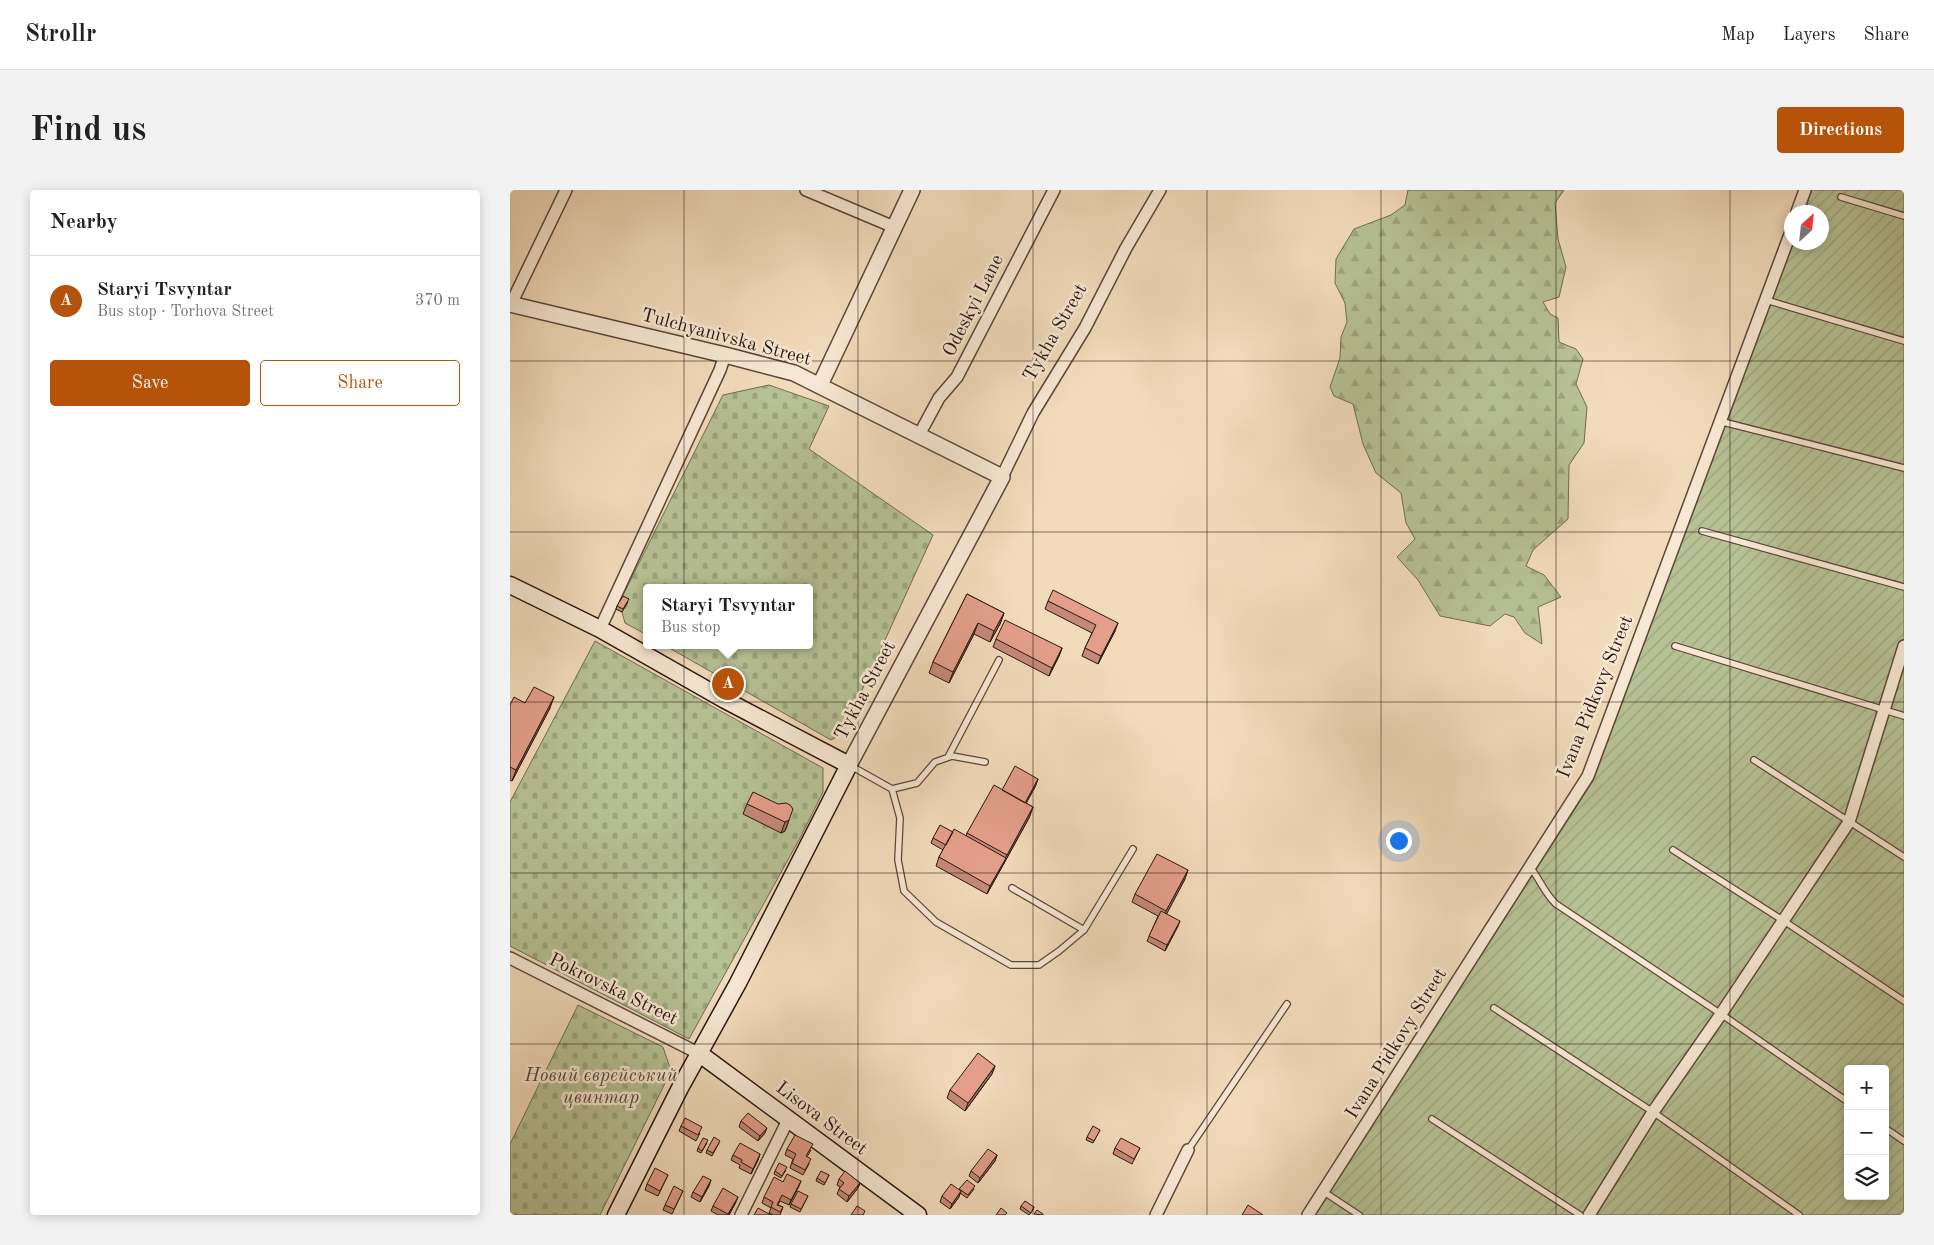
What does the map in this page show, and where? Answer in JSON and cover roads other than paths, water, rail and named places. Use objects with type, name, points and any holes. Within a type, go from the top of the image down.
[{"type":"main road","points":[[510,585],[600,629],[725,700],[849,765]]},
{"type":"main road","name":"Tykha Street","points":[[616,1215],[680,1088],[700,1054],[849,765]]},
{"type":"main road","name":"Lisova Street","points":[[700,1054],[918,1215]]},
{"type":"street","points":[[511,304],[566,190]]},
{"type":"street","points":[[806,190],[894,228]]},
{"type":"street","points":[[820,385],[912,190]]},
{"type":"street","name":"Odeskyi Lane","points":[[919,435],[939,398],[954,383],[1054,190]]},
{"type":"street","name":"Tykha Street","points":[[849,765],[1002,477],[1033,412],[1084,328],[1126,248],[1160,190]]},
{"type":"street","points":[[1800,205],[1805,190]]},
{"type":"street","name":"Ivana Pidkovy Street","points":[[1308,1215],[1588,776],[1784,250]]},
{"type":"street","name":"Tulchyanivska Street","points":[[511,304],[794,373],[1002,477]]},
{"type":"street","points":[[600,629],[725,355]]},
{"type":"street","points":[[1589,1215],[1653,1112],[1784,921],[1849,822],[1904,646]]},
{"type":"street","name":"Pokrovska Street","points":[[510,958],[700,1054]]},
{"type":"street","points":[[741,1215],[788,1120]]},
{"type":"street","points":[[1156,1215],[1188,1150]]},
{"type":"lane","points":[[1841,197],[1904,216]]},
{"type":"lane","points":[[1766,300],[1904,341]]},
{"type":"lane","points":[[1720,421],[1904,468]]},
{"type":"lane","points":[[1702,531],[1904,588]]},
{"type":"lane","points":[[1675,646],[1904,716]]},
{"type":"lane","points":[[948,757],[999,660]]},
{"type":"lane","points":[[849,765],[892,789],[917,783],[935,762],[948,757],[952,756],[985,762]]},
{"type":"lane","points":[[1754,760],[1904,857]]},
{"type":"lane","points":[[892,789],[900,818],[898,860],[904,890],[936,922],[1011,965],[1039,965],[1059,952],[1084,930],[1133,849]]},
{"type":"lane","points":[[1673,850],[1904,1001]]},
{"type":"lane","points":[[1530,867],[1536,874],[1546,895],[1556,904],[1721,1014],[1844,1099]]},
{"type":"lane","points":[[1012,888],[1084,930]]},
{"type":"lane","points":[[1188,1150],[1287,1004]]},
{"type":"lane","points":[[1494,1008],[1653,1112],[1799,1215]]},
{"type":"lane","points":[[1432,1119],[1580,1215]]},
{"type":"lane","points":[[1889,1131],[1904,1141]]},
{"type":"lane","points":[[1324,1192],[1359,1215]]},
{"type":"place","name":"Staryi Tsvyntar","points":[[728,684]]},
{"type":"park label","name":"Новий єврейський цвинтар","points":[[601,1087]]}]
